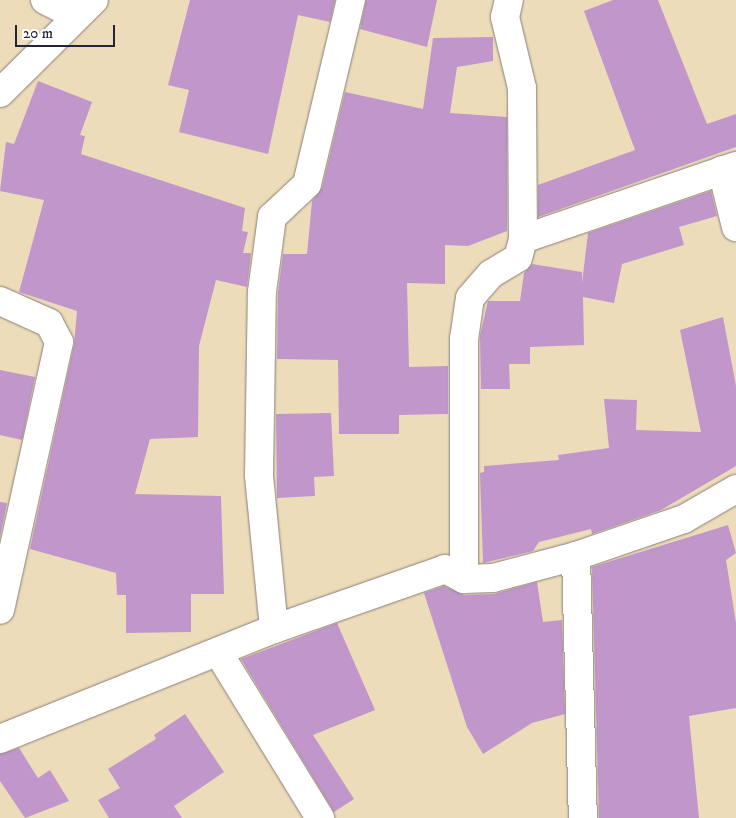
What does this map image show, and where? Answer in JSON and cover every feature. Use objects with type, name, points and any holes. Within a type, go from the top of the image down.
[{"type":"street","points":[[45,0],[82,5]]},
{"type":"street","points":[[274,629],[259,475],[262,292],[272,217],[307,184],[352,0]]},
{"type":"street","points":[[464,579],[464,339],[470,298],[491,274],[518,258],[523,239],[522,88],[505,17],[509,0]]},
{"type":"street","points":[[0,93],[82,5]]},
{"type":"street","points":[[523,239],[729,168],[736,227]]},
{"type":"street","points":[[0,301],[49,323],[60,342],[0,610]]},
{"type":"street","points":[[0,739],[274,629],[446,569],[464,579],[493,578],[576,556],[684,519],[736,489]]},
{"type":"street","points":[[576,556],[583,818]]},
{"type":"street","points":[[218,652],[320,818]]},
{"type":"building","points":[[190,0],[335,0],[330,22],[298,15],[268,154],[179,132],[189,90],[168,85]]},
{"type":"building","points":[[366,0],[437,0],[427,47],[360,29]]},
{"type":"building","points":[[613,0],[658,0],[707,124],[736,114],[736,147],[538,217],[538,185],[635,150],[584,11]]},
{"type":"building","points":[[493,37],[493,61],[457,67],[450,113],[507,117],[507,231],[468,246],[445,245],[445,284],[407,283],[409,367],[448,366],[448,414],[399,415],[399,434],[339,434],[338,360],[277,359],[278,293],[283,254],[307,254],[312,201],[322,188],[345,92],[423,109],[433,38]]},
{"type":"building","points":[[38,81],[92,102],[80,135],[85,136],[81,154],[245,208],[242,231],[248,232],[243,253],[251,253],[247,287],[216,280],[199,346],[198,437],[150,439],[135,494],[221,496],[224,594],[191,594],[191,632],[126,633],[126,595],[117,595],[116,573],[30,549],[74,345],[77,311],[19,292],[44,200],[0,191],[6,142],[14,144]]},
{"type":"building","points":[[711,191],[717,216],[679,227],[684,245],[622,264],[614,303],[583,297],[584,345],[530,347],[530,364],[509,364],[510,389],[481,389],[480,336],[488,301],[520,301],[524,273],[532,264],[582,272],[582,283],[588,233]]},
{"type":"building","points":[[723,317],[736,386],[736,466],[661,510],[592,534],[591,529],[539,542],[533,551],[483,563],[480,473],[484,472],[484,466],[559,460],[558,455],[609,448],[604,399],[637,400],[636,430],[701,432],[680,330]]},
{"type":"building","points":[[0,370],[35,377],[22,440],[0,435]]},
{"type":"building","points":[[331,413],[334,476],[314,477],[315,496],[277,498],[276,414]]},
{"type":"building","points":[[0,502],[7,503],[0,537]]},
{"type":"building","points":[[728,525],[736,553],[726,560],[736,623],[736,708],[689,716],[699,818],[599,818],[592,567]]},
{"type":"building","points":[[537,582],[543,622],[562,620],[565,714],[532,723],[483,754],[467,727],[424,593],[444,586],[464,595],[494,594]]},
{"type":"building","points":[[337,623],[375,710],[313,735],[354,799],[334,812],[241,659]]},
{"type":"building","points":[[185,714],[224,772],[174,806],[182,818],[109,818],[98,800],[120,788],[108,769],[156,739],[154,735]]},
{"type":"building","points":[[19,748],[38,778],[50,770],[69,801],[25,818],[0,781],[0,754]]}]
